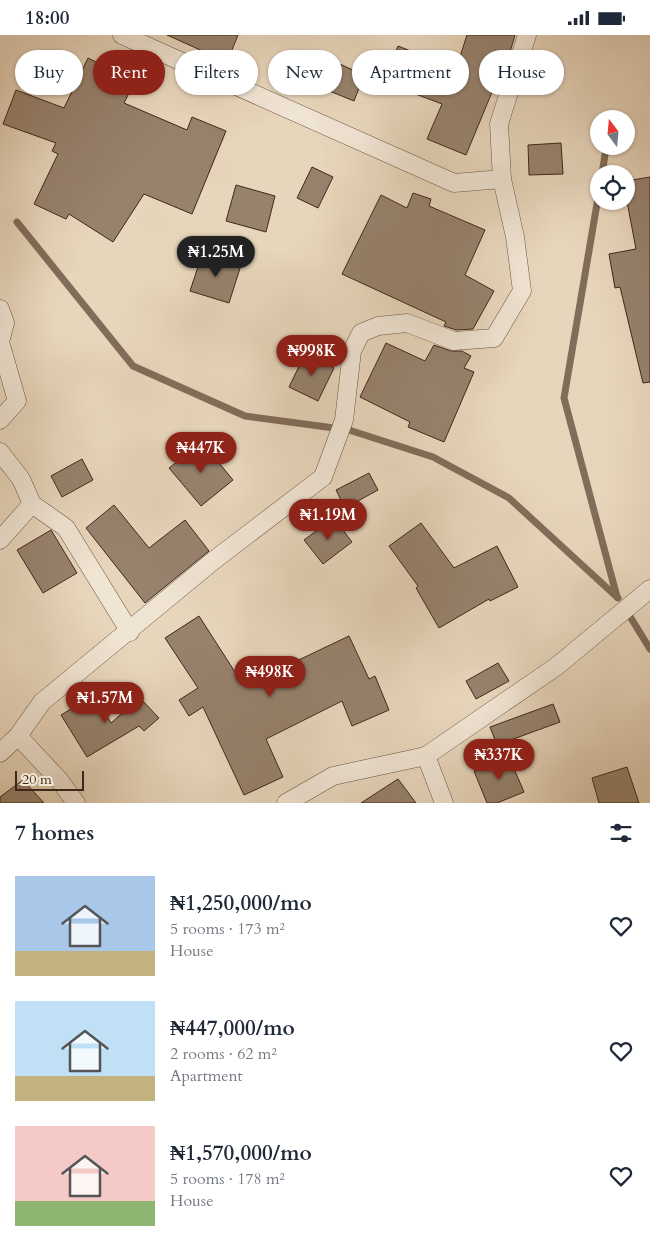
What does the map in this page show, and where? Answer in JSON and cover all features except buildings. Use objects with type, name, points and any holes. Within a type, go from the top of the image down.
[{"type":"street","points":[[122,35],[454,183],[502,179]]},
{"type":"street","points":[[0,753],[18,736],[42,702],[130,631],[212,561],[323,477],[344,420],[352,351],[361,333],[378,326],[407,323],[454,341],[494,338],[522,291],[515,237],[502,179],[499,124],[526,35]]},
{"type":"street","points":[[0,309],[5,323],[0,342],[17,401],[0,420]]},
{"type":"street","points":[[0,453],[21,479],[32,504],[66,528],[130,631]]},
{"type":"street","points":[[0,540],[32,504]]},
{"type":"street","points":[[286,803],[312,797],[333,776],[426,756],[557,666],[650,589]]},
{"type":"street","points":[[18,736],[60,781],[76,803]]},
{"type":"street","points":[[426,756],[444,803]]},
{"type":"waterway","points":[[603,165],[605,155]]},
{"type":"waterway","points":[[596,210],[564,398],[617,597]]},
{"type":"waterway","points":[[17,222],[133,366],[245,416],[349,430],[433,457],[509,498],[618,598]]},
{"type":"waterway","points":[[626,610],[650,649]]}]
